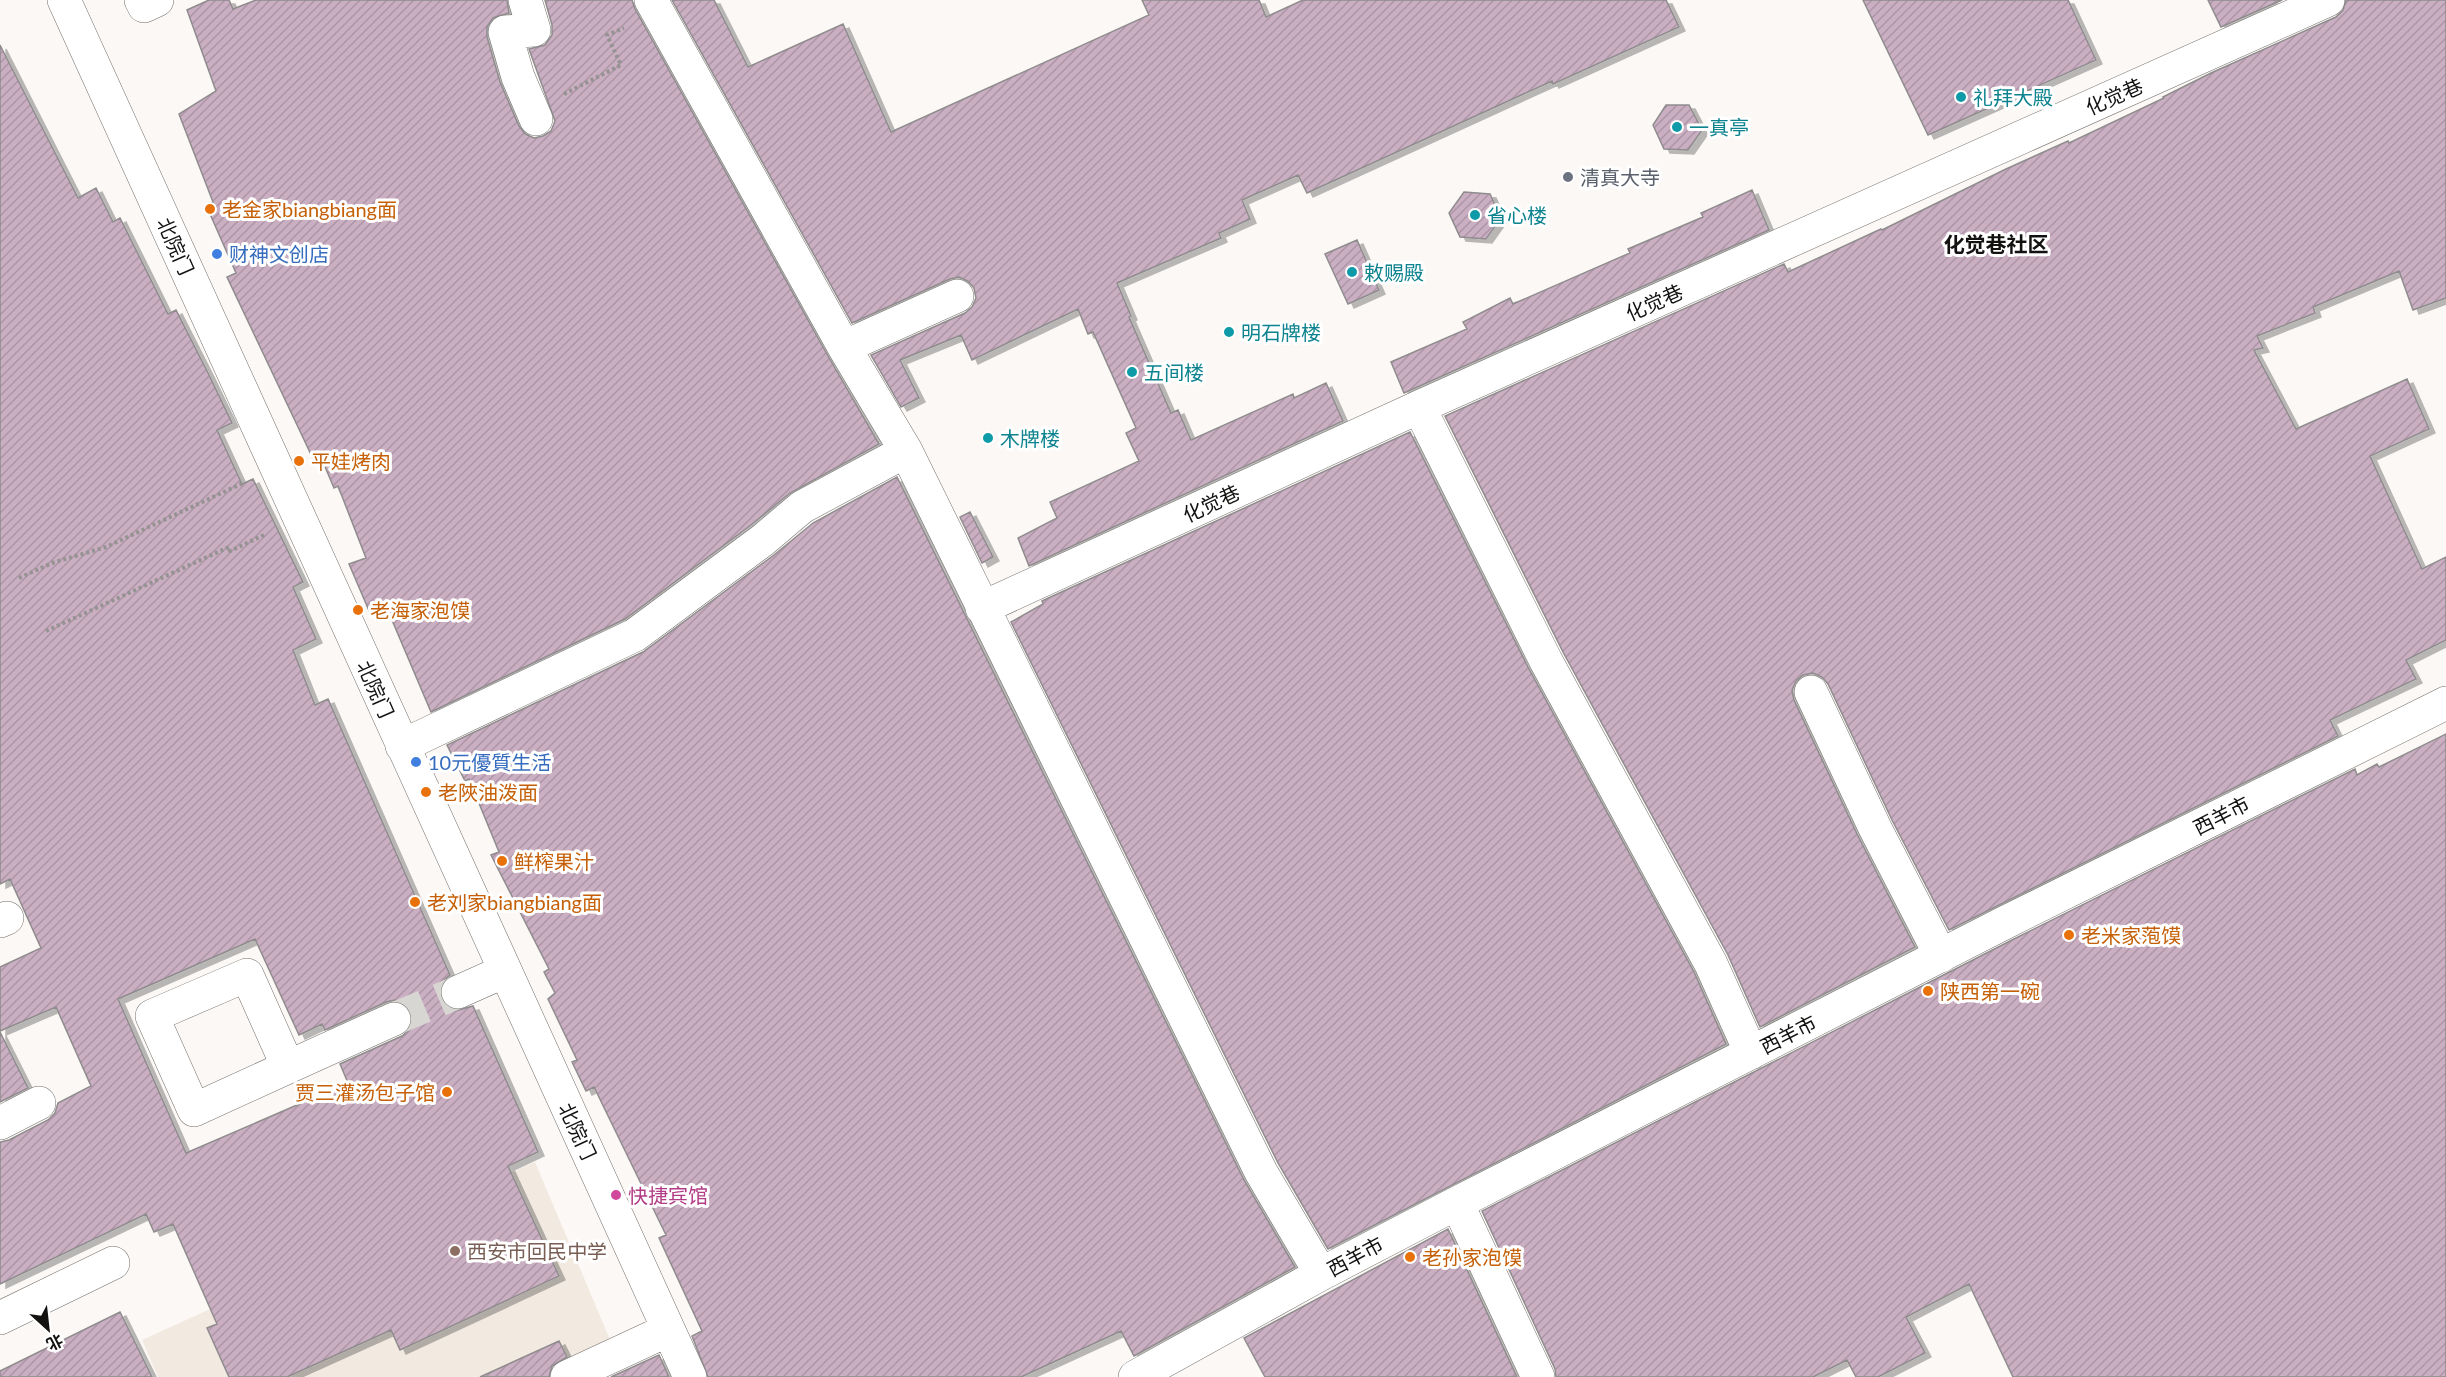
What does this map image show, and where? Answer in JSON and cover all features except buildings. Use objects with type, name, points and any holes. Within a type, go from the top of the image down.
[{"type":"street","name":"北院门","points":[[64,0],[690,1377]]},
{"type":"street","points":[[141,0],[144,6],[157,0]]},
{"type":"street","points":[[525,0],[534,30],[505,32],[518,77],[536,119]]},
{"type":"street","name":"化觉巷","points":[[982,608],[1419,407],[2328,0]]},
{"type":"street","points":[[654,7],[844,346],[906,451],[1261,1172],[1321,1274]]},
{"type":"street","points":[[844,346],[957,296]]},
{"type":"street","points":[[1419,407],[1546,661],[1711,964],[1751,1053]]},
{"type":"street","points":[[402,746],[635,635],[763,540],[802,507],[906,451]]},
{"type":"street","points":[[1811,692],[1875,828],[1941,956]]},
{"type":"street","name":"西羊市","points":[[1135,1377],[1321,1274],[1457,1203],[1941,956],[2446,703]]},
{"type":"street","points":[[458,992],[505,971]]},
{"type":"street","points":[[288,1067],[394,1019]]},
{"type":"street","points":[[0,1123],[39,1104]]},
{"type":"street","points":[[1457,1203],[1538,1377]]},
{"type":"street","points":[[0,1318],[113,1263]]},
{"type":"street","points":[[567,1377],[669,1330]]},
{"type":"path","points":[[536,119],[562,108],[557,97],[621,65],[607,35],[654,7]]},
{"type":"path","points":[[19,578],[52,563],[106,547],[276,467]]},
{"type":"path","points":[[46,631],[229,546],[230,551],[299,519]]},
{"type":"shaded area","name":"西安市回民中学","points":[[535,1162],[619,1361],[584,1377],[158,1377],[142,1340]]},
{"type":"tunnel","points":[[394,1019],[458,992]]},
{"type":"place","name":"礼拜大殿","points":[[1961,97]]},
{"type":"place","name":"一真亭","points":[[1677,127]]},
{"type":"place","name":"清真大寺","points":[[1568,177]]},
{"type":"place","name":"老金家biangbiang面","points":[[210,209]]},
{"type":"place","name":"省心楼","points":[[1475,215]]},
{"type":"place","name":"财神文创店","points":[[217,254]]},
{"type":"place","name":"敕赐殿","points":[[1352,272]]},
{"type":"place","name":"明石牌楼","points":[[1229,332]]},
{"type":"place","name":"五间楼","points":[[1132,372]]},
{"type":"place","name":"木牌楼","points":[[988,438]]},
{"type":"place","name":"平娃烤肉","points":[[299,461]]},
{"type":"place","name":"老海家泡馍","points":[[358,610]]},
{"type":"place","name":"10元優質生活","points":[[416,762]]},
{"type":"place","name":"老陜油泼面","points":[[426,792]]},
{"type":"place","name":"鲜榨果汁","points":[[502,861]]},
{"type":"place","name":"老刘家biangbiang面","points":[[415,902]]},
{"type":"place","name":"老米家萢馍","points":[[2069,935]]},
{"type":"place","name":"陕西第一碗","points":[[1928,991]]},
{"type":"place","name":"贾三灌汤包子馆","points":[[447,1092]]},
{"type":"place","name":"快捷宾馆","points":[[616,1195]]},
{"type":"place","name":"西安市回民中学","points":[[455,1251]]},
{"type":"place","name":"老孙家泡馍","points":[[1410,1257]]},
{"type":"district","name":"化觉巷社区","points":[[1996,243]]}]
